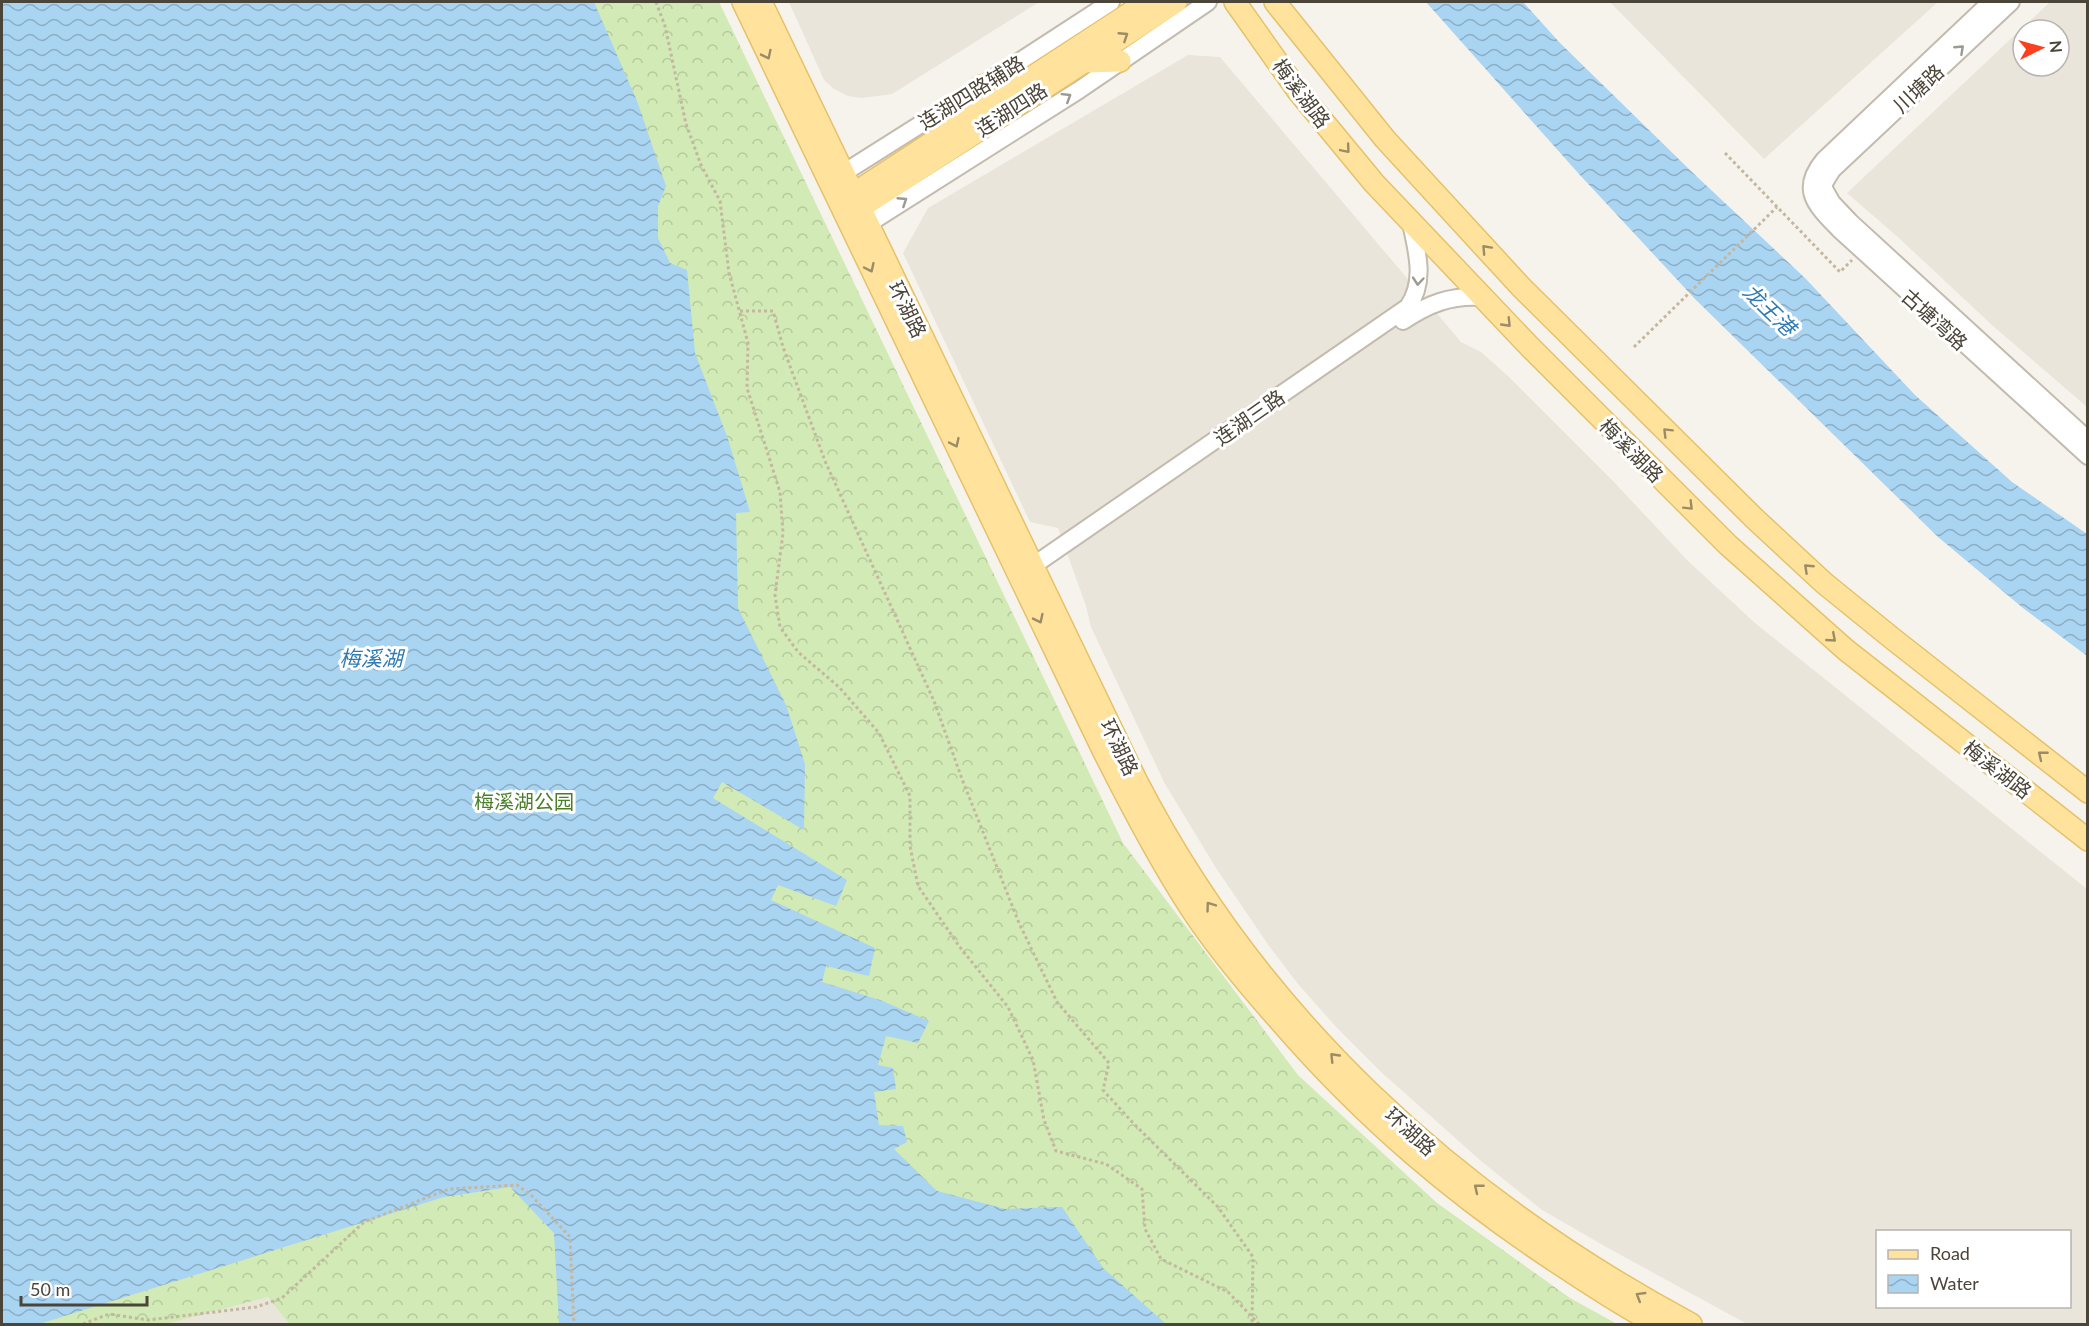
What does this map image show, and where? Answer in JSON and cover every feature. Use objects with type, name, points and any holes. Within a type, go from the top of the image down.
[{"type":"main road","name":"环湖路","points":[[743,2],[854,213],[1027,575],[1142,827],[1191,909],[1262,1000],[1323,1070],[1393,1138],[1454,1189],[1520,1238],[1657,1324]]},
{"type":"main road","name":"环湖路","points":[[761,2],[836,177]]},
{"type":"main road","name":"连湖四路","points":[[854,213],[973,116],[1147,2]]},
{"type":"main road","name":"连湖四路","points":[[854,213],[1176,2]]},
{"type":"main road","name":"梅溪湖路","points":[[1235,2],[1298,91],[1374,183],[1481,297],[1728,545],[1846,650],[2088,840]]},
{"type":"main road","name":"梅溪湖路","points":[[1275,2],[1385,139],[1521,287],[1755,519],[1824,583],[2088,792]]},
{"type":"main road","points":[[1084,62],[1120,62]]},
{"type":"main road","points":[[973,116],[981,86]]},
{"type":"main road","name":"环湖路","points":[[1027,575],[1174,851],[1229,932],[1308,1030],[1390,1114],[1503,1207],[1591,1267],[1691,1324]]},
{"type":"street","name":"连湖四路辅路","points":[[836,177],[1111,2]]},
{"type":"street","points":[[854,213],[1120,62],[1208,2]]},
{"type":"street","name":"川塘路","points":[[1822,172],[1991,2]]},
{"type":"street","name":"川塘路","points":[[1822,172],[2011,2]]},
{"type":"street","name":"古塘湾路","points":[[2088,440],[1850,222],[1827,195],[1822,172],[1814,174],[1811,189],[1817,204],[1830,220],[1875,264],[2088,456]]},
{"type":"street","name":"连湖三路","points":[[1027,575],[1408,307],[1416,296],[1419,284],[1418,255],[1411,223]]},
{"type":"street","name":"连湖三路","points":[[1027,575],[1414,313],[1448,298],[1481,297]]},
{"type":"path","points":[[656,2],[665,26],[686,124],[701,165],[720,201],[729,273],[748,343],[747,388],[780,492],[783,533],[775,595],[780,627],[798,652],[839,687],[879,733],[910,796],[910,846],[918,886],[959,946],[1008,1007],[1033,1060],[1044,1120],[1056,1150],[1106,1164],[1142,1189],[1145,1229],[1161,1259],[1228,1292],[1259,1324]]},
{"type":"path","points":[[1725,153],[1840,272]]},
{"type":"path","points":[[1634,347],[1777,207]]},
{"type":"path","points":[[740,311],[774,311],[783,347],[825,461],[934,701],[1019,923],[1057,1002],[1109,1063],[1102,1090],[1218,1207],[1252,1257],[1252,1324]]},
{"type":"path","points":[[83,1324],[108,1314],[148,1320],[256,1307],[282,1298],[364,1222],[449,1190],[517,1185],[532,1196],[570,1237],[574,1324]]},
{"type":"shaded area","points":[[789,2],[1039,2],[892,94],[862,98],[848,96],[834,89],[824,80]]},
{"type":"shaded area","points":[[1610,2],[1938,2],[1764,159]]},
{"type":"shaded area","points":[[2050,2],[2087,2],[2087,407],[1993,326],[1847,193],[2011,39],[2011,78],[2071,78],[2071,18],[2033,18]]},
{"type":"shaded area","points":[[1188,55],[1220,57],[1461,342],[1481,352],[1509,377],[1613,481],[1688,561],[1755,623],[2087,889],[2087,1324],[1747,1324],[1542,1210],[1481,1161],[1380,1071],[1298,984],[1269,946],[1216,868],[1165,784],[1091,627],[1086,606],[1058,528],[1030,522],[903,253],[928,208]]},
{"type":"shaded area","points":[[268,1297],[289,1324],[167,1324]]},
{"type":"green space","name":"梅溪湖","points":[[2,2],[719,2],[1123,843],[1298,1075],[1437,1203],[1570,1298],[1617,1324],[289,1324],[268,1297],[167,1324],[2,1324]]},
{"type":"water","name":"梅溪湖","points":[[2,2],[594,2],[637,101],[666,186],[658,206],[658,238],[670,263],[687,270],[695,353],[728,439],[750,512],[736,513],[738,608],[786,705],[805,764],[804,830],[722,782],[713,798],[847,880],[836,906],[778,885],[771,900],[875,948],[869,976],[826,966],[822,982],[880,1000],[929,1021],[918,1043],[886,1036],[878,1065],[893,1068],[896,1089],[874,1092],[879,1125],[903,1126],[907,1142],[894,1149],[937,1191],[1005,1209],[1062,1207],[1103,1268],[1166,1324],[559,1324],[554,1233],[510,1187],[444,1197],[39,1324],[2,1324]]},
{"type":"water","name":"龙王港","points":[[1426,2],[1523,2],[1560,43],[1805,278],[1915,395],[2012,482],[2087,534],[2087,656],[2023,608],[1938,537],[1695,299],[1579,174]]},
{"type":"park label","name":"梅溪湖公园","points":[[524,801]]}]
